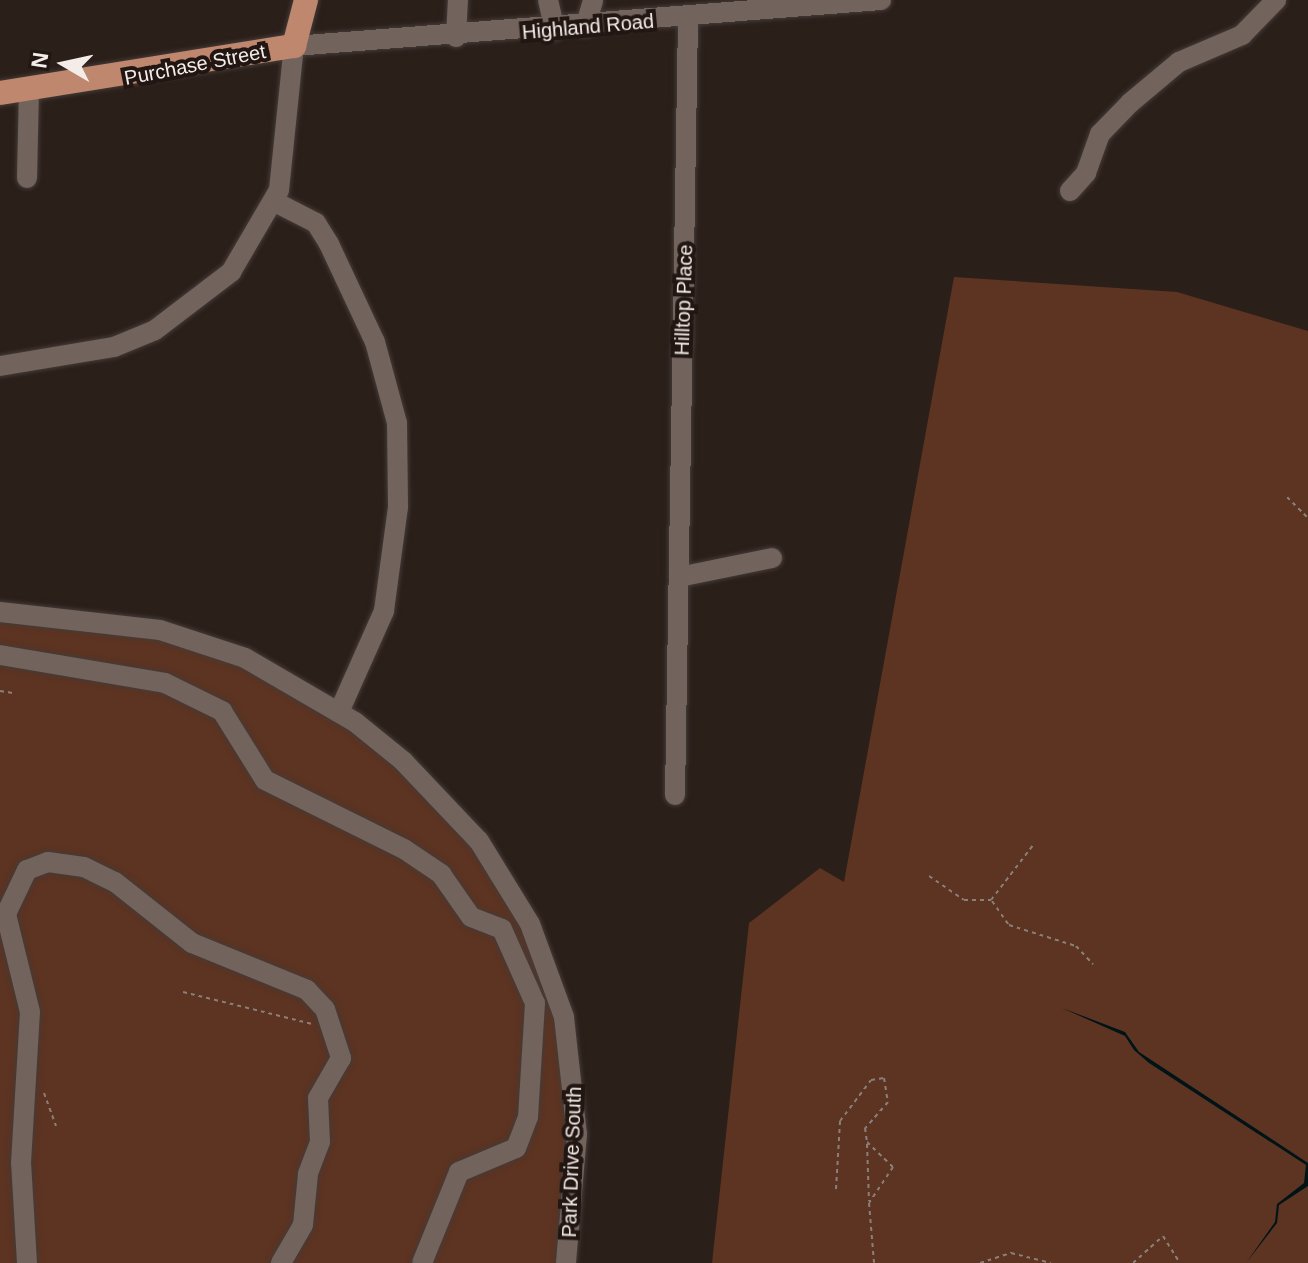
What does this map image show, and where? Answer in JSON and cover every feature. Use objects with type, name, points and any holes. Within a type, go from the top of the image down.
[{"type":"main road","points":[[294,46],[306,0]]},
{"type":"main road","name":"Purchase Street","points":[[0,93],[29,91],[294,46]]},
{"type":"street","points":[[456,37],[458,0]]},
{"type":"street","points":[[548,0],[555,30]]},
{"type":"street","points":[[585,27],[593,0]]},
{"type":"street","name":"Highland Road","points":[[294,46],[555,30],[798,4],[881,0]]},
{"type":"street","points":[[1070,191],[1086,173],[1100,134],[1130,103],[1179,62],[1242,35],[1276,0]]},
{"type":"street","name":"Hilltop Place","points":[[675,795],[688,17]]},
{"type":"street","points":[[0,366],[80,357],[155,330],[231,272],[275,202],[294,46]]},
{"type":"street","points":[[27,178],[29,91]]},
{"type":"street","points":[[275,202],[316,223],[329,244],[375,342],[397,423],[398,507],[384,611],[339,712]]},
{"type":"street","points":[[679,580],[772,558]]},
{"type":"street","name":"Park Drive South","points":[[0,612],[111,621],[204,642],[339,712],[403,761],[479,841],[545,961],[574,1069],[566,1263]]},
{"type":"street","points":[[0,655],[132,675],[210,704],[236,726],[265,780],[404,849],[441,874],[471,917],[502,929],[535,1003],[528,1117],[516,1148],[459,1172],[422,1263]]},
{"type":"street","points":[[27,1263],[21,1163],[30,1012],[6,914],[27,870],[48,862],[84,867],[115,882],[192,943],[307,990],[325,1009],[341,1058],[318,1098],[320,1142],[308,1174],[303,1225],[281,1263]]},
{"type":"path","points":[[1287,497],[1308,518]]},
{"type":"path","points":[[0,691],[13,693]]},
{"type":"path","points":[[991,900],[1034,844]]},
{"type":"path","points":[[929,876],[964,900],[991,900]]},
{"type":"path","points":[[991,900],[1009,925],[1076,946],[1093,964]]},
{"type":"path","points":[[183,992],[326,1028]]},
{"type":"path","points":[[836,1189],[840,1121],[879,1076],[888,1102],[869,1120],[867,1142],[874,1263]]},
{"type":"path","points":[[867,1142],[893,1167],[869,1203]]},
{"type":"path","points":[[1133,1263],[1163,1236],[1180,1263]]},
{"type":"path","points":[[980,1263],[1011,1253],[1050,1263]]},
{"type":"shaded area","points":[[954,277],[1177,292],[1308,331],[1308,1263],[712,1263],[749,923],[820,868],[844,882]]},
{"type":"shaded area","points":[[0,619],[116,629],[193,646],[266,676],[344,723],[419,788],[486,863],[539,958],[567,1068],[567,1175],[556,1263],[0,1263]]},
{"type":"shaded area","points":[[1062,1008],[1125,1032],[1139,1052],[1308,1163],[1308,1186],[1279,1205],[1277,1223],[1246,1263],[1275,1222],[1277,1204],[1304,1183],[1306,1165],[1149,1063],[1134,1050],[1125,1036]]}]
